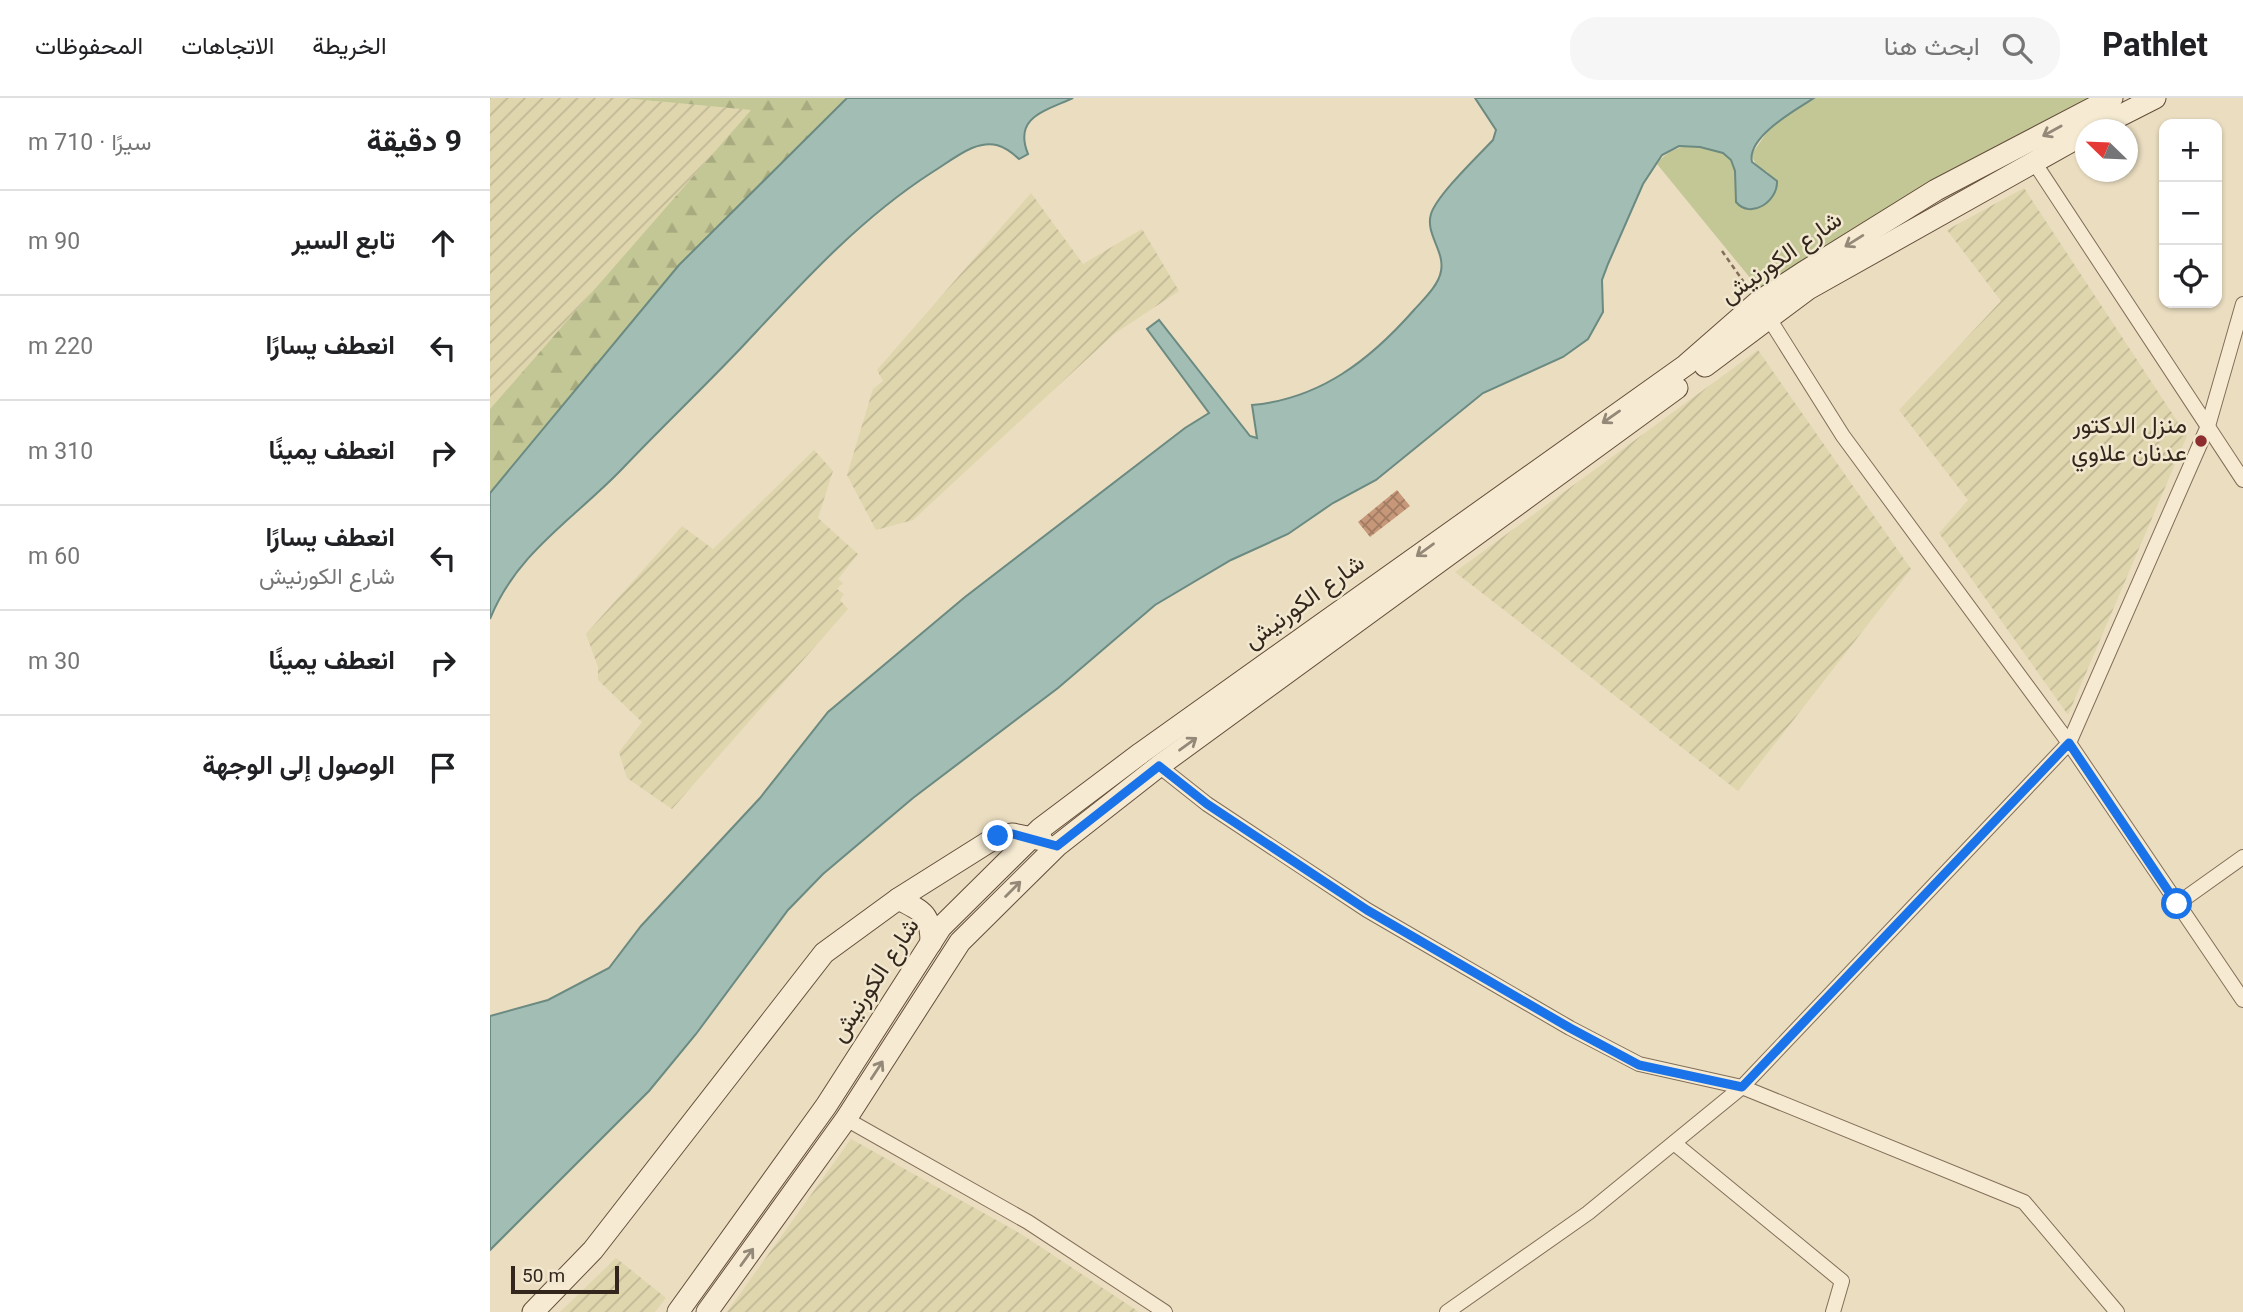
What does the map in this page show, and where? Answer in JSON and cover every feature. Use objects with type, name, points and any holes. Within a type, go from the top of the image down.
[{"type":"main road","name":"شارع الكورنيش","points":[[678,1312],[826,1106],[941,928],[1032,837],[1140,753],[1763,309],[1936,190],[2108,104],[2155,98]]},
{"type":"main road","name":"شارع الكورنيش","points":[[2099,119],[2108,104]]},
{"type":"main road","name":"شارع الكورنيش","points":[[707,1312],[846,1119],[960,943],[1057,846],[1159,766],[1615,435],[1763,309],[1808,289],[2075,139]]},
{"type":"main road","points":[[533,1312],[593,1250],[824,954],[898,899],[998,836],[1013,834],[1032,837],[1057,846]]},
{"type":"main road","points":[[898,899],[920,910],[931,923],[931,943]]},
{"type":"street","points":[[2034,162],[2243,480]]},
{"type":"street","points":[[1447,1312],[1588,1213],[1742,1087],[2069,743],[2208,426],[2243,304]]},
{"type":"street","points":[[1763,309],[1843,436],[2069,743],[2243,999]]},
{"type":"street","points":[[1159,766],[1207,804],[1367,910],[1639,1065],[1742,1087],[2024,1202],[2117,1312]]},
{"type":"street","points":[[2177,904],[2243,856]]},
{"type":"street","points":[[846,1119],[1028,1222],[1165,1312]]},
{"type":"street","points":[[1674,1143],[1842,1281],[1833,1312]]},
{"type":"path","points":[[1721,251],[1763,309]]},
{"type":"shaded area","points":[[490,98],[623,98],[751,110],[490,409]]},
{"type":"shaded area","points":[[2024,188],[2187,436],[2068,715],[1939,533],[1968,500],[1899,410],[2001,301],[1947,230]]},
{"type":"shaded area","points":[[1031,193],[1083,264],[1142,229],[1179,291],[1114,334],[913,520],[876,530],[847,475],[873,389],[883,381],[877,370]]},
{"type":"shaded area","points":[[1758,350],[1911,569],[1738,791],[1455,572]]},
{"type":"shaded area","points":[[814,450],[833,471],[818,518],[858,554],[838,579],[843,583],[837,589],[844,594],[840,600],[848,609],[672,809],[627,778],[619,752],[642,722],[598,680],[598,667],[586,634],[682,526],[713,549]]},
{"type":"shaded area","points":[[851,1139],[1021,1234],[1139,1312],[727,1312]]},
{"type":"shaded area","points":[[616,1258],[666,1298],[655,1312],[560,1312]]},
{"type":"green space","points":[[623,98],[847,98],[679,265],[490,493],[490,409],[751,110]]},
{"type":"green space","points":[[1814,98],[2103,98],[1760,290],[1657,164],[1671,151],[1681,148],[1702,146],[1722,152],[1730,159],[1735,169],[1736,202],[1768,172],[1758,168],[1751,155],[1770,128]]},
{"type":"water","points":[[847,98],[1073,98],[1034,117],[1028,123],[1024,142],[1028,154],[1019,159],[1008,150],[992,144],[972,148],[904,192],[854,233],[604,487],[531,555],[501,596],[490,619],[490,493],[679,265]]},
{"type":"water","points":[[1475,98],[1814,98],[1774,125],[1764,134],[1752,153],[1752,162],[1777,181],[1773,195],[1762,206],[1749,209],[1736,202],[1735,171],[1731,160],[1723,153],[1700,147],[1679,146],[1662,155],[1643,184],[1608,264],[1602,280],[1603,312],[1588,339],[1563,357],[1483,393],[1376,480],[1333,503],[1288,534],[1231,560],[1155,605],[1058,688],[913,798],[823,874],[788,910],[696,1034],[649,1091],[490,1250],[490,1016],[548,1000],[609,968],[641,926],[760,798],[828,712],[965,597],[1185,428],[1209,413],[1147,329],[1159,320],[1250,436],[1257,438],[1252,405],[1300,395],[1322,385],[1342,374],[1380,345],[1422,302],[1437,282],[1441,264],[1431,229],[1431,214],[1449,186],[1493,140],[1496,130]]},
{"type":"building","points":[[1397,490],[1410,506],[1370,537],[1358,522]]},
{"type":"place","name":"منزل الدكتور عدنان علاوي","points":[[2201,441]]},
{"type":"route","points":[[998,836],[1013,834],[1032,837],[1057,846],[1159,766],[1207,804],[1367,910],[1570,1028],[1639,1065],[1742,1087],[2069,743],[2177,904]]}]
